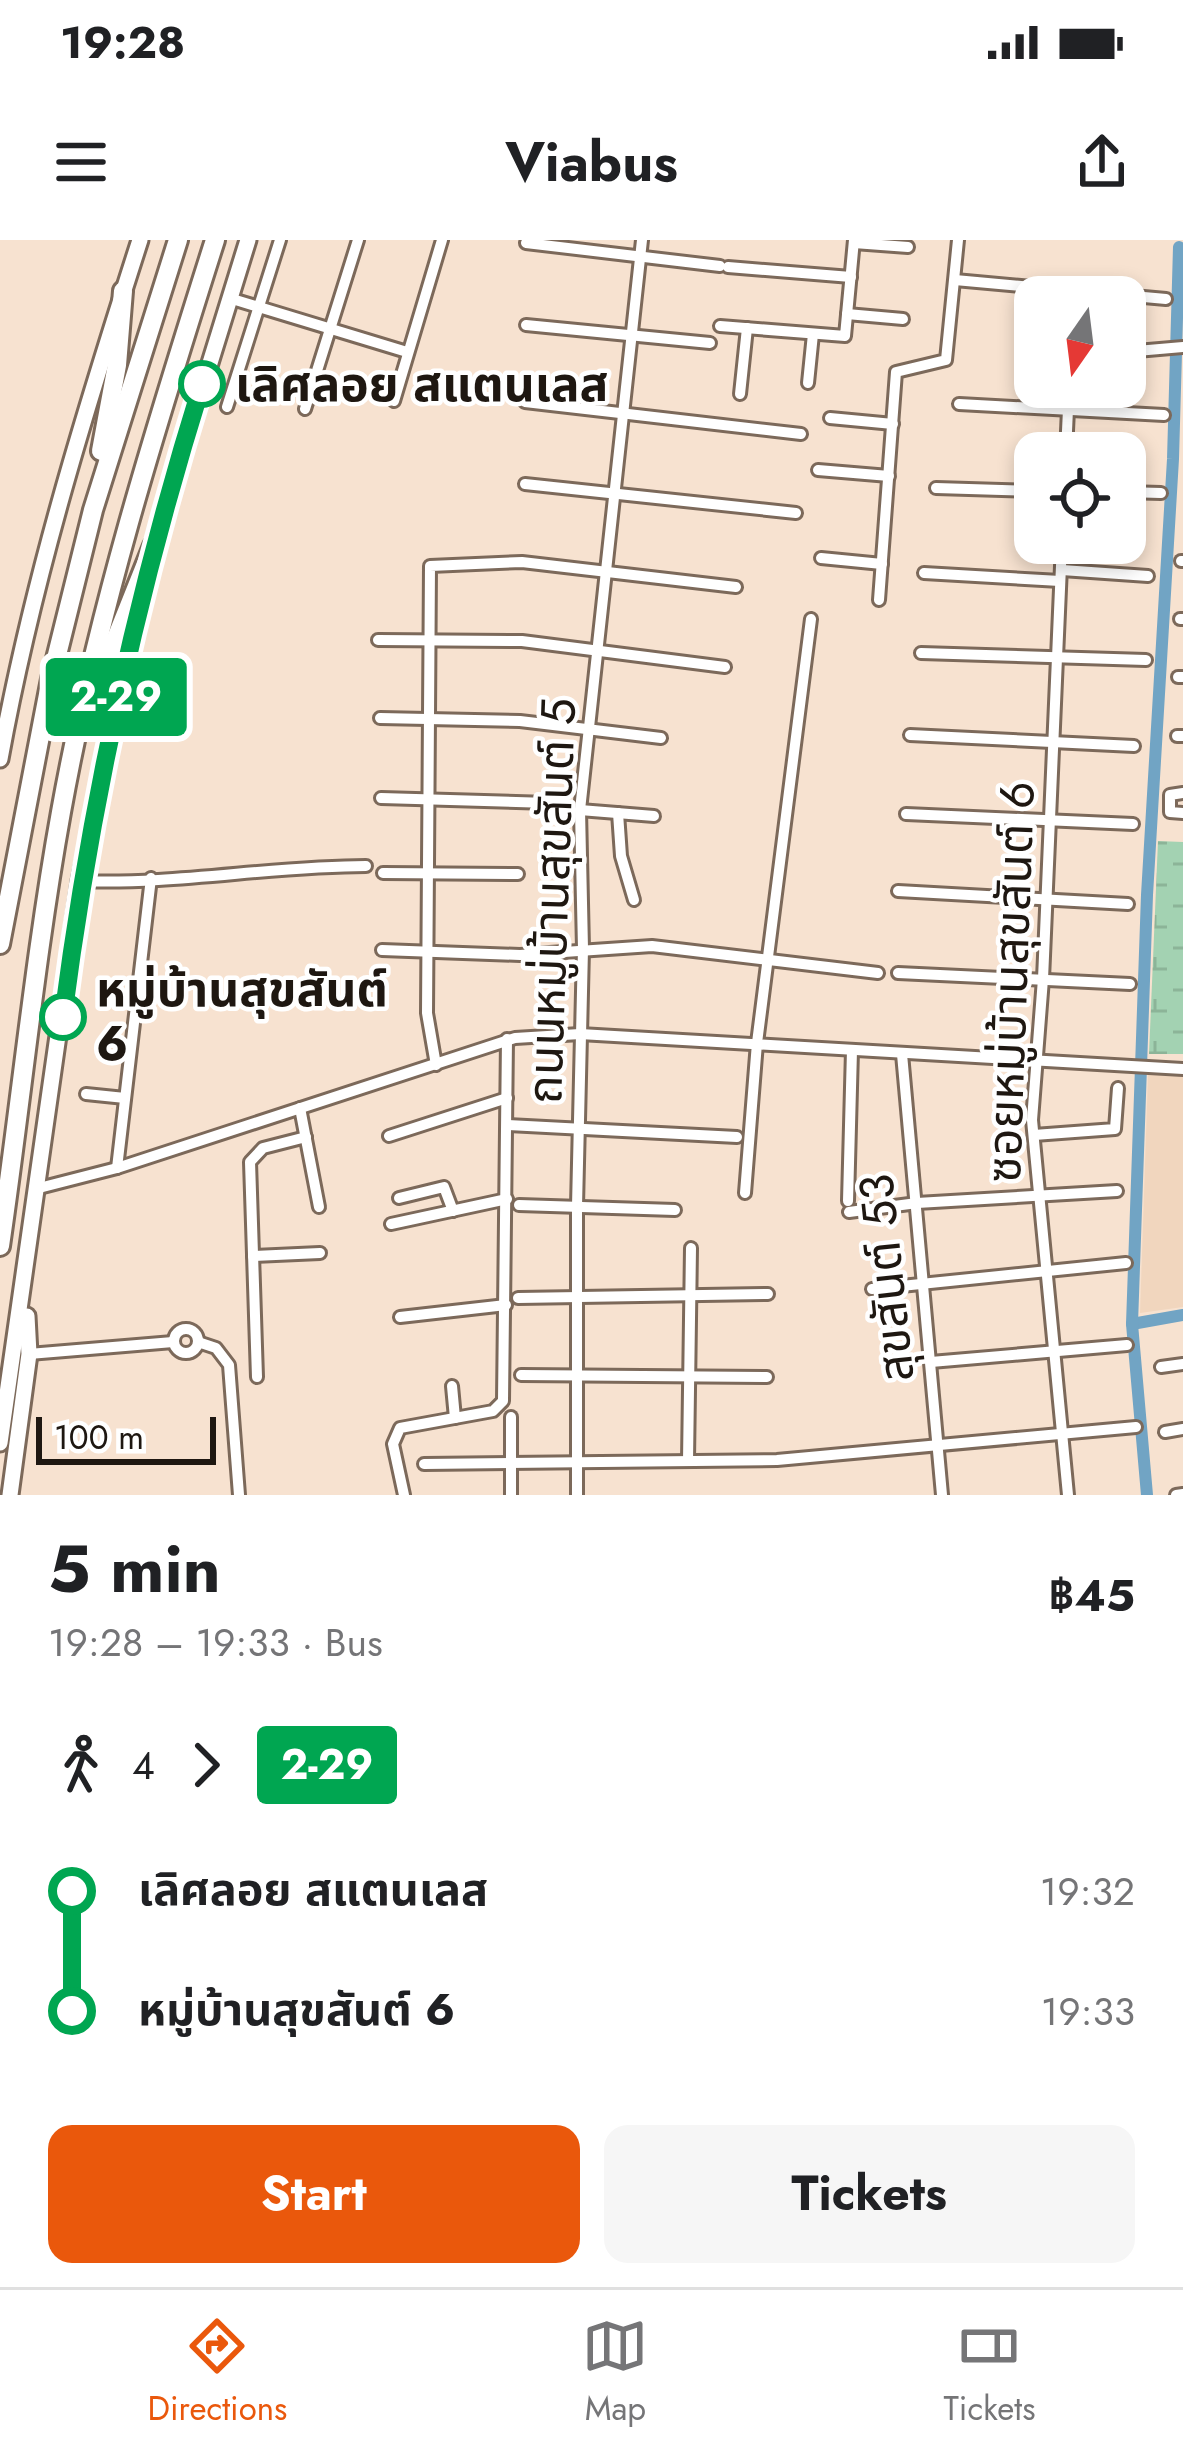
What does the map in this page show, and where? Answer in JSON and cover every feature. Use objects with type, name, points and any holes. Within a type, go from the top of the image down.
[{"type":"highway","points":[[93,510],[178,240]]},
{"type":"highway","points":[[0,1246],[42,933],[76,738],[140,476],[215,240]]},
{"type":"highway","points":[[0,944],[33,763],[93,510],[117,365],[123,291]]},
{"type":"highway","points":[[76,738],[153,546]]},
{"type":"main road","points":[[0,759],[18,664],[61,494],[140,240]]},
{"type":"main road","points":[[0,1443],[80,881],[114,706],[153,546],[248,240]]},
{"type":"main road","points":[[10,1495],[29,1354],[25,1283]]},
{"type":"street","points":[[227,407],[280,240]]},
{"type":"street","points":[[305,409],[358,240]]},
{"type":"street","points":[[394,401],[442,240]]},
{"type":"street","name":"ถนนหมู่บ้านสุขสันต์ 5","points":[[578,1495],[580,810],[642,240]]},
{"type":"street","points":[[879,600],[898,369],[946,360],[958,240]]},
{"type":"street","points":[[720,326],[845,336],[854,242],[908,247]]},
{"type":"street","points":[[526,243],[851,277]]},
{"type":"street","points":[[955,280],[1014,286]]},
{"type":"street","points":[[229,298],[407,352]]},
{"type":"street","points":[[1146,298],[1166,299]]},
{"type":"street","points":[[847,314],[903,319]]},
{"type":"street","points":[[526,325],[710,343]]},
{"type":"street","points":[[740,394],[747,328]]},
{"type":"street","points":[[808,383],[813,334]]},
{"type":"street","points":[[1146,348],[1183,347]]},
{"type":"street","points":[[525,402],[801,434]]},
{"type":"street","points":[[959,404],[1164,415]]},
{"type":"street","points":[[1067,432],[1068,410]]},
{"type":"street","points":[[830,418],[892,424]]},
{"type":"street","points":[[818,470],[889,476]]},
{"type":"street","points":[[525,484],[796,513]]},
{"type":"street","points":[[936,488],[1014,490]]},
{"type":"street","points":[[1146,493],[1161,493]]},
{"type":"street","points":[[820,558],[882,564]]},
{"type":"street","points":[[436,1065],[427,1012],[428,571],[435,563],[522,562],[736,587]]},
{"type":"street","name":"ซอยหมู่บ้านสุขสันต์ 6","points":[[1061,564],[1034,1135],[1068,1495]]},
{"type":"street","points":[[924,573],[1148,576]]},
{"type":"street","points":[[745,1192],[758,1043],[811,619]]},
{"type":"street","points":[[378,640],[522,641],[725,667]]},
{"type":"street","points":[[922,653],[1146,660]]},
{"type":"street","points":[[380,718],[520,721],[661,738]]},
{"type":"street","points":[[910,735],[1133,746]]},
{"type":"street","points":[[1183,793],[1170,795],[1170,812],[1183,813]]},
{"type":"street","points":[[381,798],[549,803]]},
{"type":"street","points":[[580,810],[654,816]]},
{"type":"street","points":[[618,813],[621,856],[634,900]]},
{"type":"street","points":[[906,814],[1133,824]]},
{"type":"street","points":[[80,881],[366,866]]},
{"type":"street","points":[[382,873],[518,874]]},
{"type":"street","points":[[117,1168],[151,878]]},
{"type":"street","points":[[898,891],[1128,904]]},
{"type":"street","points":[[382,950],[520,955],[652,946],[878,973]]},
{"type":"street","points":[[898,973],[1130,984]]},
{"type":"street","points":[[39,1188],[117,1168],[507,1040],[580,1034],[1183,1069]]},
{"type":"street","points":[[404,1495],[394,1453],[400,1428],[493,1411],[503,1401],[513,1202],[507,1040]]},
{"type":"street","points":[[852,1050],[849,1207],[1117,1191]]},
{"type":"street","name":"สุขสันต์ 53","points":[[902,1054],[942,1495]]},
{"type":"street","points":[[1034,1135],[1115,1129],[1118,1088]]},
{"type":"street","points":[[86,1094],[125,1098]]},
{"type":"street","points":[[389,1136],[508,1098]]},
{"type":"street","points":[[300,1108],[319,1207]]},
{"type":"street","points":[[508,1125],[737,1138]]},
{"type":"street","points":[[257,1377],[250,1162],[263,1148],[306,1137]]},
{"type":"street","points":[[399,1198],[444,1186],[453,1211]]},
{"type":"street","points":[[391,1225],[513,1202],[674,1210]]},
{"type":"street","points":[[688,1461],[691,1248]]},
{"type":"street","points":[[253,1256],[320,1253]]},
{"type":"street","points":[[872,1289],[1126,1264]]},
{"type":"street","points":[[518,1298],[768,1294]]},
{"type":"street","points":[[400,1317],[506,1305]]},
{"type":"street","points":[[29,1354],[173,1342],[184,1353],[192,1352],[198,1342],[216,1348],[229,1365],[239,1495]]},
{"type":"street","points":[[931,1362],[1127,1345]]},
{"type":"street","points":[[1160,1367],[1183,1364]]},
{"type":"street","points":[[520,1375],[767,1377]]},
{"type":"street","points":[[452,1386],[455,1418]]},
{"type":"street","points":[[511,1417],[511,1495]]},
{"type":"street","points":[[424,1464],[777,1460],[1136,1427]]},
{"type":"street","points":[[1165,1432],[1183,1429]]},
{"type":"shaded area","points":[[1148,1074],[1183,1076],[1183,1307],[1140,1313]]},
{"type":"green space","points":[[1158,841],[1183,842],[1183,1054],[1149,1054]]},
{"type":"waterway","points":[[1147,1495],[1132,1324],[1147,895],[1173,459],[1179,247]]},
{"type":"waterway","points":[[1132,1324],[1183,1315]]},
{"type":"bus line","name":"2-29","points":[[63,1017],[80,881],[119,684],[153,546],[202,384]]},
{"type":"place","name":"เลิศลอย สแตนเลส","points":[[202,384]]},
{"type":"place","name":"หมู่บ้านสุขสันต์ 6","points":[[63,1017]]}]
